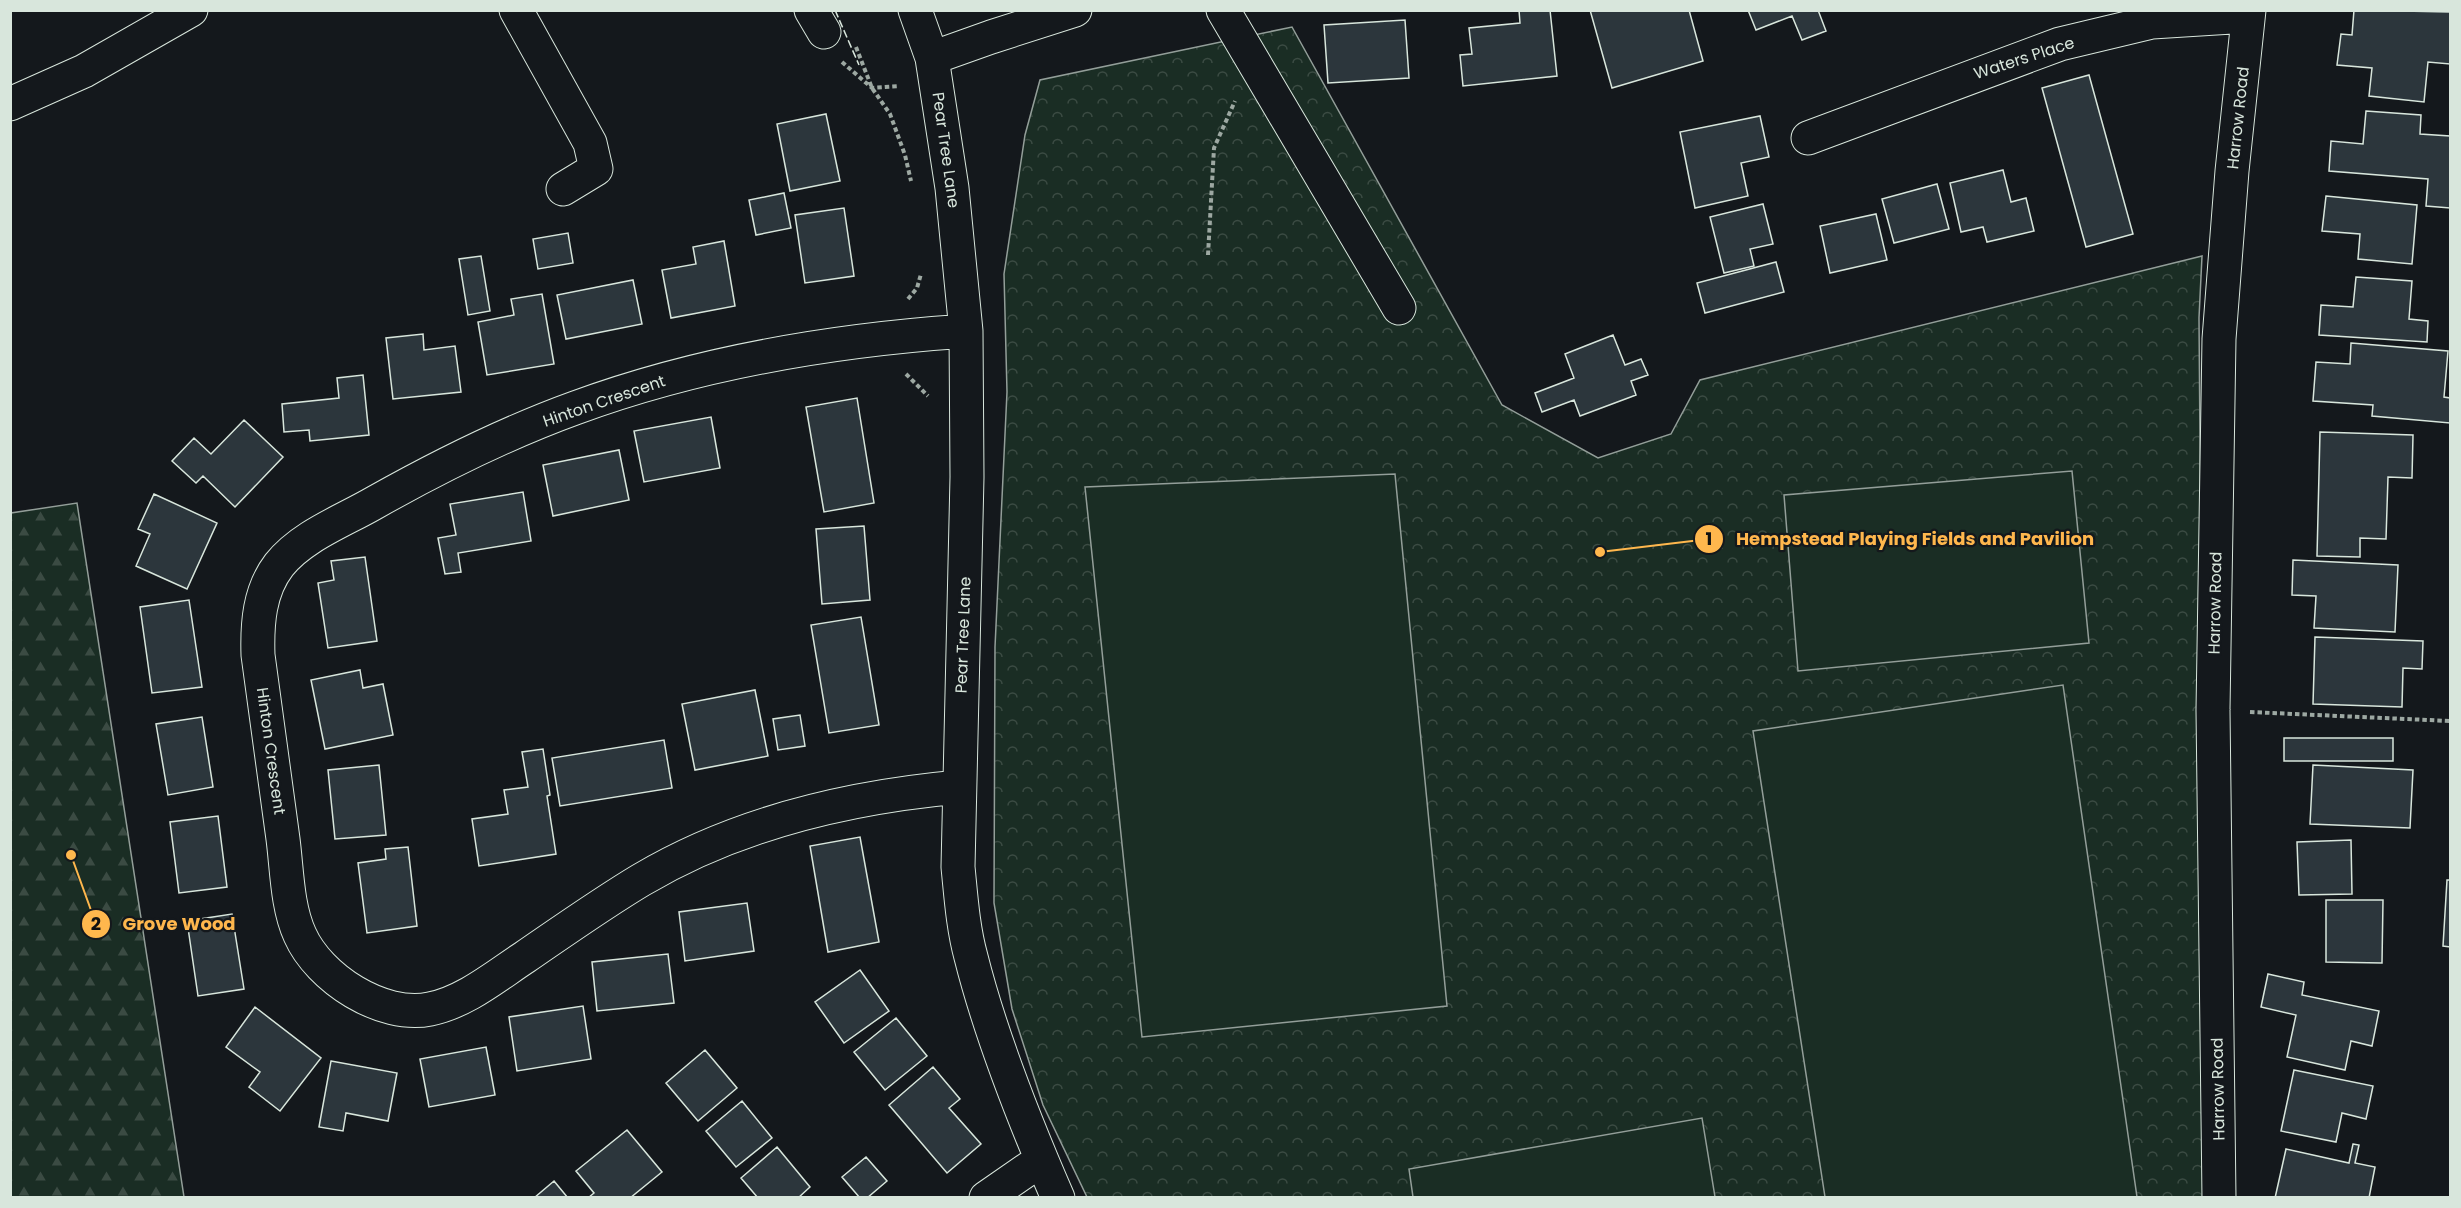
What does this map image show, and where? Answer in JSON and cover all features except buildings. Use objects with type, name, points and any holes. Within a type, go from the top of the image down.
[{"type":"street","points":[[10,104],[84,71],[191,10]]},
{"type":"street","points":[[516,10],[590,143],[596,169],[563,189]]},
{"type":"street","name":"Pear Tree Lane","points":[[915,10],[934,71],[952,188],[966,331],[967,477],[958,867],[962,911],[970,955],[982,997],[1041,1160],[1058,1197]]},
{"type":"street","points":[[934,71],[991,37],[1075,10]]},
{"type":"street","points":[[1223,10],[1399,308]]},
{"type":"street","name":"Waters Place","points":[[1808,138],[2060,44],[2152,22],[2249,13]]},
{"type":"street","name":"Harrow Road","points":[[2219,1197],[2213,710],[2219,339],[2232,171],[2249,13]]},
{"type":"street","name":"Hinton Crescent","points":[[959,787],[882,795],[847,803],[779,820],[712,844],[641,880],[483,985],[447,1004],[429,1009],[404,1009],[375,1002],[331,976],[313,958],[299,932],[293,911],[258,656],[257,632],[263,597],[271,578],[286,557],[315,536],[435,470],[574,408],[689,373],[797,351],[897,336],[966,331]]},
{"type":"street","points":[[986,1197],[1041,1160]]},
{"type":"path","points":[[818,21],[823,43],[872,88],[890,114],[905,155],[912,186]]},
{"type":"path","points":[[1208,255],[1214,148],[1231,108],[1258,68]]},
{"type":"path","points":[[872,88],[934,71]]},
{"type":"path","points":[[897,336],[893,310],[913,294],[919,283],[922,268]]},
{"type":"path","points":[[2213,710],[2451,722]]},
{"type":"green space","points":[[1292,27],[1502,405],[1598,458],[1671,434],[1700,380],[2202,256],[2199,318],[2206,1197],[1087,1197],[1043,1105],[1012,1009],[994,903],[995,647],[1007,392],[1004,274],[1025,135],[1040,80]]},
{"type":"green space","points":[[2072,471],[2089,643],[1798,671],[1784,495]]},
{"type":"green space","points":[[1395,474],[1447,1006],[1142,1037],[1085,487]]},
{"type":"green space","points":[[77,503],[184,1197],[11,1197],[11,513]]},
{"type":"green space","points":[[2063,685],[2137,1197],[1825,1197],[1753,731]]},
{"type":"green space","points":[[1702,1118],[1715,1197],[1413,1197],[1409,1169]]},
{"type":"fence","points":[[835,10],[859,65]]},
{"type":"place","name":"Hempstead Playing Fields and Pavilion","points":[[1600,552]]},
{"type":"place","name":"Grove Wood","points":[[71,855]]}]
